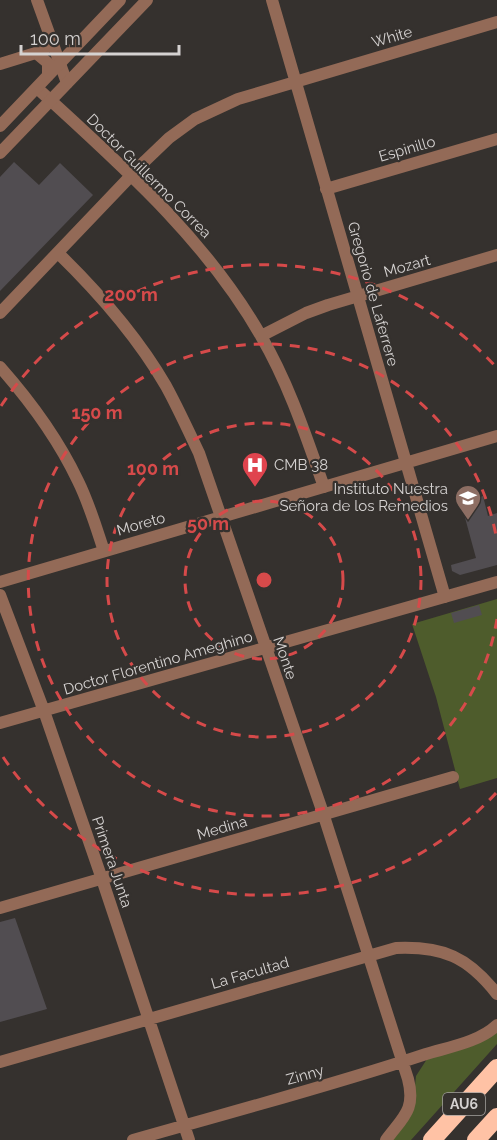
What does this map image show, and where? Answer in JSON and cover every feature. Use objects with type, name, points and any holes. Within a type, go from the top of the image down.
[{"type":"highway","name":"AU6","points":[[432,1140],[497,1068]]},
{"type":"highway","name":"AU6","points":[[476,1140],[497,1117]]},
{"type":"street","points":[[37,0],[67,84]]},
{"type":"street","points":[[0,126],[120,0]]},
{"type":"street","points":[[0,153],[147,0]]},
{"type":"street","name":"Gregorio de Laferrere","points":[[272,0],[445,597]]},
{"type":"street","name":"White","points":[[0,313],[158,148],[195,119],[238,99],[497,22]]},
{"type":"street","points":[[0,64],[42,51],[52,42]]},
{"type":"street","points":[[36,53],[48,63],[48,76]]},
{"type":"street","name":"Doctor Guillermo Correa","points":[[37,88],[132,175],[200,248],[229,286],[261,336],[296,408],[324,487]]},
{"type":"street","name":"Espinillo","points":[[326,189],[497,139]]},
{"type":"street","name":"Monte","points":[[58,253],[113,311],[143,350],[165,385],[199,453],[323,813],[403,1062],[411,1094],[409,1109],[386,1140]]},
{"type":"street","name":"Mozart","points":[[261,336],[306,313],[497,255]]},
{"type":"street","points":[[0,367],[22,392],[55,438],[82,490],[104,551]]},
{"type":"street","name":"Moreto","points":[[0,582],[497,436]]},
{"type":"street","name":"Doctor Florentino Ameghino","points":[[0,723],[497,582]]},
{"type":"street","name":"Primera Junta","points":[[0,595],[44,711],[189,1140]]},
{"type":"street","name":"Medina","points":[[0,908],[453,777]]},
{"type":"street","name":"La Facultad","points":[[0,1062],[396,948],[425,948],[442,951],[465,961],[476,969],[497,994]]},
{"type":"street","name":"Zinny","points":[[133,1140],[403,1062],[483,1035],[497,1025]]},
{"type":"green space","points":[[497,599],[497,778],[460,789],[436,697],[412,624]]},
{"type":"green space","points":[[497,1031],[497,1044],[411,1140],[393,1140],[415,1086],[416,1076],[427,1059]]},
{"type":"building","points":[[14,162],[39,185],[60,163],[93,195],[0,291],[0,177]]},
{"type":"building","points":[[483,496],[488,516],[497,513],[497,565],[460,575],[452,571],[451,565],[476,558],[461,503]]},
{"type":"building","points":[[479,605],[482,615],[454,623],[451,613]]},
{"type":"building","points":[[15,918],[47,1009],[0,1022],[0,922]]},
{"type":"place","name":"CMB 38","points":[[255,488]]},
{"type":"place","name":"Instituto Nuestra Señora de los Remedios","points":[[468,521]]}]
